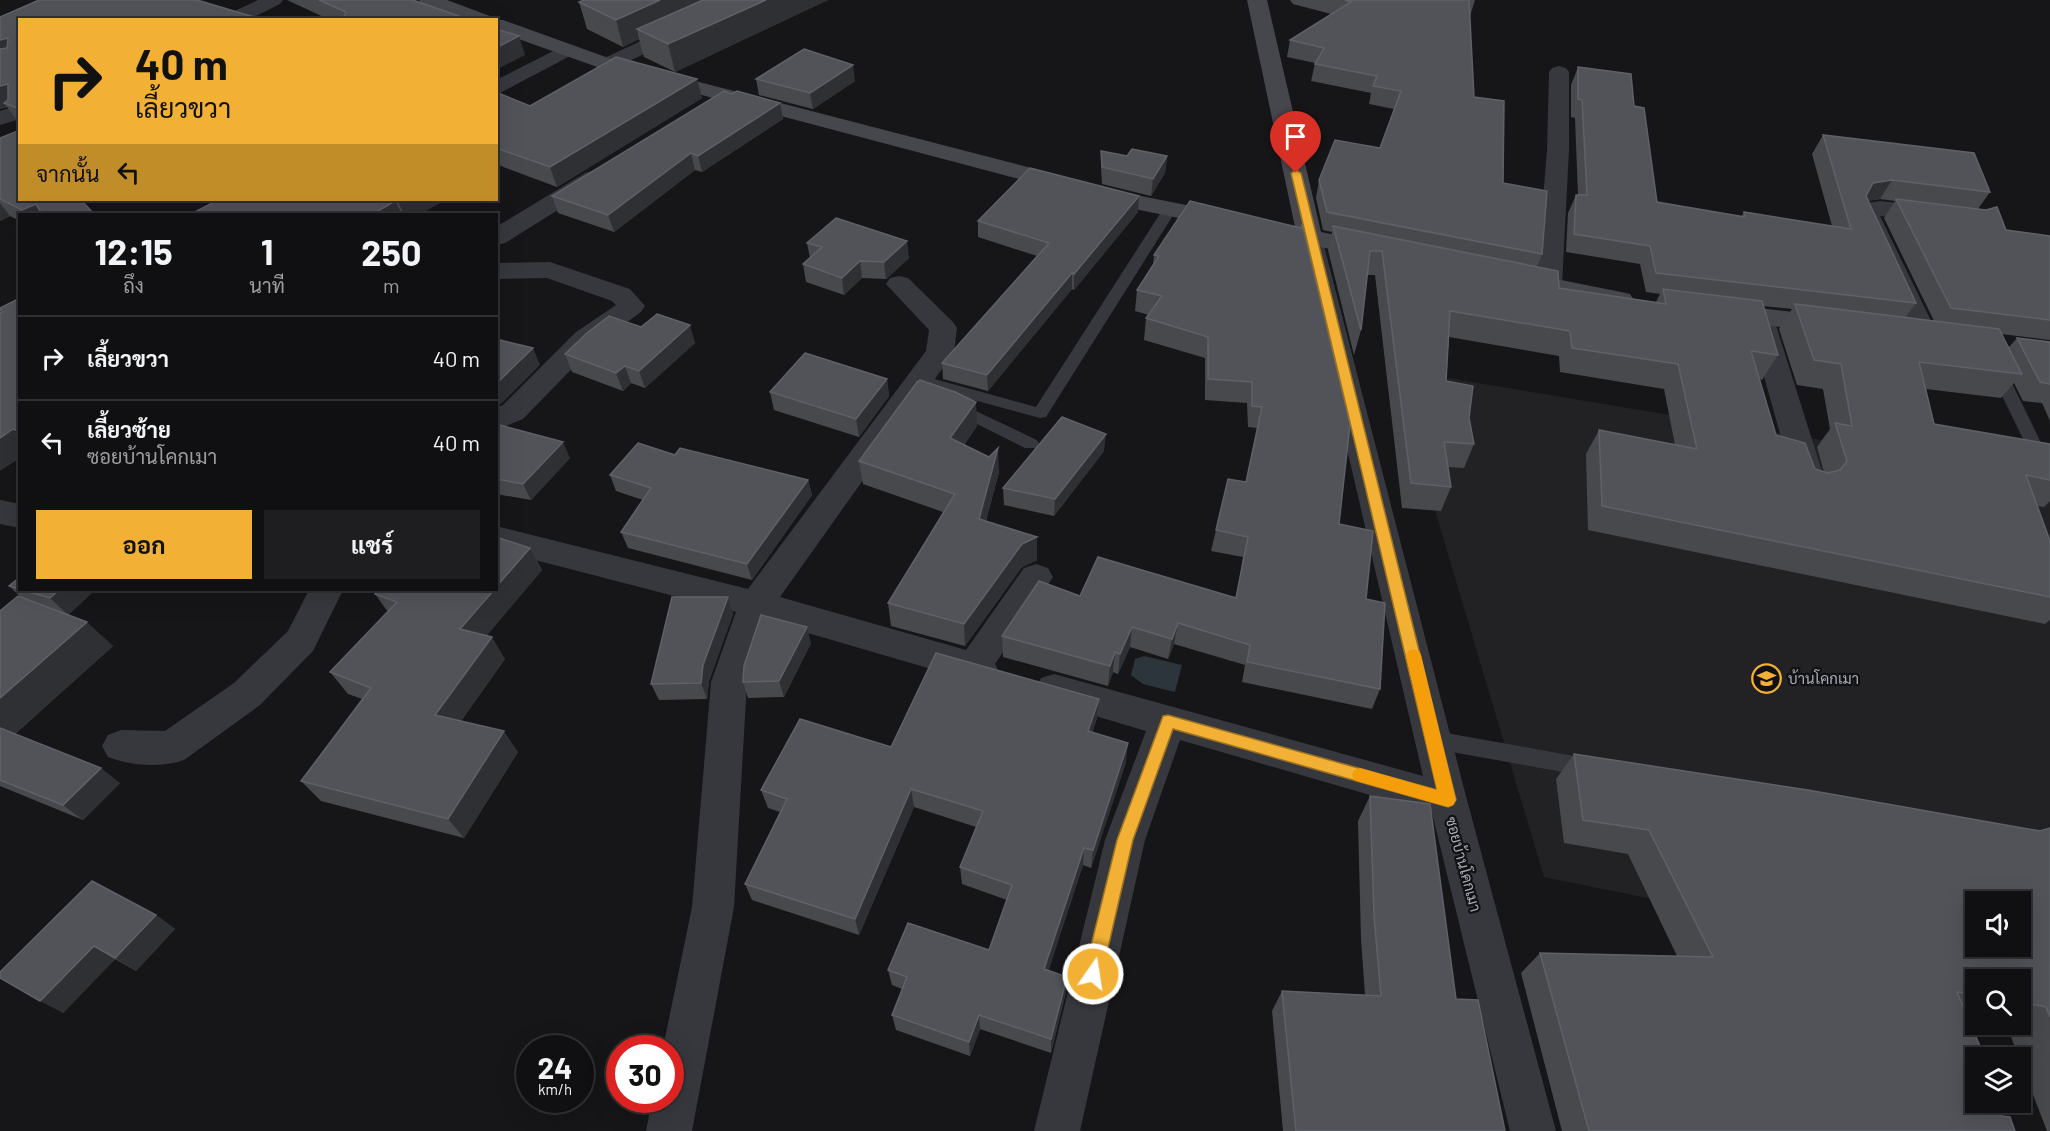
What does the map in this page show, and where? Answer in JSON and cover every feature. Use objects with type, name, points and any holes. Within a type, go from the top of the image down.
[{"type":"street","points":[[232,14],[273,0]]},
{"type":"street","points":[[429,0],[478,18]]},
{"type":"street","points":[[607,64],[745,0]]},
{"type":"street","name":"ซอยบ้านโคกเมา","points":[[1257,0],[1310,238],[1448,800],[1533,1131]]},
{"type":"street","points":[[498,25],[607,64],[1134,202],[1401,256]]},
{"type":"street","points":[[498,88],[567,50]]},
{"type":"street","points":[[1549,285],[1558,150],[1559,72]]},
{"type":"street","points":[[698,114],[728,95]]},
{"type":"street","points":[[0,118],[18,111]]},
{"type":"street","points":[[498,237],[613,165]]},
{"type":"street","points":[[1925,337],[1868,216],[1870,209],[1880,208],[1961,218]]},
{"type":"street","points":[[498,271],[550,270],[621,296],[633,306],[586,338],[513,412],[498,419]]},
{"type":"street","points":[[1492,274],[1644,302]]},
{"type":"street","points":[[669,1131],[713,907],[729,682],[756,604],[940,352],[943,328],[899,284]]},
{"type":"street","points":[[1702,310],[1855,328]]},
{"type":"street","points":[[1760,317],[1810,484]]},
{"type":"street","points":[[0,512],[18,516]]},
{"type":"street","points":[[498,539],[756,604],[1448,800]]},
{"type":"street","points":[[974,666],[1036,577]]},
{"type":"street","points":[[121,746],[171,748],[247,694],[301,641],[326,591]]},
{"type":"street","points":[[1057,1131],[1125,840],[1168,721]]},
{"type":"lane","points":[[915,386],[1040,413],[1170,209]]},
{"type":"lane","points":[[1989,354],[2050,478]]},
{"type":"lane","points":[[915,386],[1031,444]]},
{"type":"lane","points":[[1435,741],[1610,772]]},
{"type":"shaded area","name":"บ้านโคกเมา","points":[[1393,369],[2050,478],[2050,980],[2031,976],[2031,969],[1996,969],[1544,877]]},
{"type":"shaded area","points":[[1144,656],[1182,665],[1175,692],[1143,684],[1131,675],[1135,659]]},
{"type":"building","points":[[39,0],[197,0],[257,18],[18,18],[18,108],[4,103],[8,100],[8,84],[0,86],[0,49],[7,48],[8,38],[0,40],[0,17]]},
{"type":"building","points":[[319,0],[413,0],[464,18],[344,18],[346,12]]},
{"type":"building","points":[[584,0],[660,0],[616,20],[579,2]]},
{"type":"building","points":[[703,0],[766,0],[668,44],[637,29]]},
{"type":"building","points":[[1345,0],[1469,0],[1474,97],[1504,101],[1503,183],[1547,191],[1542,254],[1327,212],[1319,180],[1335,140],[1380,148],[1401,91],[1373,86],[1377,76],[1315,64],[1324,48],[1290,40],[1351,2]]},
{"type":"building","points":[[498,30],[519,36],[498,47]]},
{"type":"building","points":[[804,49],[853,65],[810,93],[756,79]]},
{"type":"building","points":[[616,57],[697,79],[550,167],[498,149],[498,93],[530,106]]},
{"type":"building","points":[[1578,67],[1631,74],[1634,106],[1644,108],[1657,202],[1745,217],[1744,212],[1851,229],[1823,135],[1974,153],[1990,192],[1892,180],[1873,183],[1866,196],[1916,303],[1656,273],[1650,246],[1574,234],[1576,195],[1587,195],[1582,100],[1578,99]]},
{"type":"building","points":[[724,91],[732,94],[737,91],[780,103],[698,156],[691,153],[608,215],[552,196]]},
{"type":"building","points":[[18,131],[18,201],[82,201],[93,213],[41,213],[36,204],[22,210],[0,199],[0,138]]},
{"type":"building","points":[[1132,149],[1167,156],[1153,179],[1102,167],[1101,151],[1127,156]]},
{"type":"building","points":[[1030,168],[1139,196],[987,375],[942,363],[1049,243],[978,221]]},
{"type":"building","points":[[1896,199],[1986,210],[1997,207],[2006,230],[2050,236],[2050,320],[1951,308]]},
{"type":"building","points":[[216,201],[395,201],[375,213],[193,213]]},
{"type":"building","points":[[1190,201],[1301,228],[1302,225],[1350,424],[1339,524],[1373,531],[1366,599],[1385,603],[1380,689],[1247,662],[1250,645],[1178,623],[1172,639],[1132,627],[1120,654],[1115,652],[1110,666],[1002,636],[1039,581],[1080,596],[1098,557],[1236,598],[1248,537],[1216,530],[1228,479],[1246,482],[1262,407],[1252,406],[1252,382],[1208,379],[1208,337],[1146,318],[1162,296],[1137,290],[1159,256],[1154,255]]},
{"type":"building","points":[[836,218],[907,241],[884,262],[860,261],[842,278],[803,264],[822,247],[807,243]]},
{"type":"building","points":[[1333,226],[1558,271],[1559,288],[1666,304],[1663,289],[1762,301],[1778,355],[1751,351],[1776,435],[1805,443],[1815,469],[1828,473],[1840,470],[1847,461],[1835,423],[1852,426],[1841,364],[1814,360],[1795,304],[1999,329],[2022,374],[1919,362],[1934,424],[2050,444],[2050,480],[2026,475],[2050,541],[2050,597],[1602,506],[1599,430],[1697,449],[1678,364],[1572,348],[1570,331],[1450,311],[1446,381],[1473,386],[1469,418],[1474,444],[1444,442],[1451,487],[1411,483],[1382,251],[1370,251],[1361,330]]},
{"type":"building","points":[[18,299],[18,431],[13,429],[0,438],[0,313],[2,312],[0,308]]},
{"type":"building","points":[[657,314],[690,325],[639,371],[625,366],[616,373],[565,354],[609,316],[641,327]]},
{"type":"building","points":[[2017,338],[2050,342],[2050,384],[2040,382]]},
{"type":"building","points":[[498,339],[533,348],[498,382]]},
{"type":"building","points":[[805,353],[887,379],[856,419],[770,392]]},
{"type":"building","points":[[920,380],[976,402],[950,438],[989,457],[998,448],[979,519],[1037,537],[1022,544],[964,624],[888,603],[955,494],[859,461]]},
{"type":"building","points":[[1062,417],[1106,434],[1055,499],[1003,488]]},
{"type":"building","points":[[498,425],[563,442],[523,484],[498,479]]},
{"type":"building","points":[[638,443],[675,455],[680,448],[808,480],[747,564],[621,532],[651,488],[610,475]]},
{"type":"building","points":[[498,538],[530,548],[498,585]]},
{"type":"building","points":[[18,579],[18,588],[9,586]]},
{"type":"building","points":[[26,591],[58,591],[50,598]]},
{"type":"building","points":[[378,591],[493,591],[460,629],[492,637],[435,715],[504,731],[448,819],[301,781],[371,688],[330,672],[397,602],[375,594]]},
{"type":"building","points":[[18,596],[87,622],[0,698],[0,611]]},
{"type":"building","points":[[672,597],[728,597],[703,665],[701,683],[651,684]]},
{"type":"building","points":[[761,615],[807,627],[779,681],[743,682],[744,666]]},
{"type":"building","points":[[936,653],[1099,699],[1088,731],[1128,743],[1093,850],[1084,848],[1044,969],[1067,977],[1051,1039],[979,1015],[969,1042],[892,1015],[907,977],[888,970],[908,923],[989,950],[1012,885],[960,867],[983,811],[911,789],[855,919],[745,884],[787,799],[761,790],[800,719],[891,747]]},
{"type":"building","points":[[0,728],[101,768],[63,805],[0,780]]},
{"type":"building","points":[[1574,754],[1808,790],[2040,831],[2050,828],[2050,1017],[2046,1007],[2031,1004],[2031,969],[1965,969],[1965,993],[1957,992],[1965,1011],[1965,1035],[1975,1035],[1980,1047],[1965,1047],[1965,1113],[2000,1113],[2002,1116],[2010,1117],[2015,1131],[1589,1131],[1540,953],[1713,957],[1649,830],[1583,820]]},
{"type":"building","points":[[1370,796],[1430,804],[1456,999],[1478,1000],[1505,1131],[1296,1131],[1282,991],[1381,996],[1374,916]]},
{"type":"building","points":[[92,881],[156,915],[115,958],[94,946],[40,1001],[0,978],[0,972]]},
{"type":"slow traffic","points":[[1360,775],[1448,800],[1413,655]]},
{"type":"place","name":"บ้านโคกเมา","points":[[1767,678]]},
{"type":"route","points":[[1093,974],[1125,840],[1168,721],[1448,800],[1296,173]]}]
